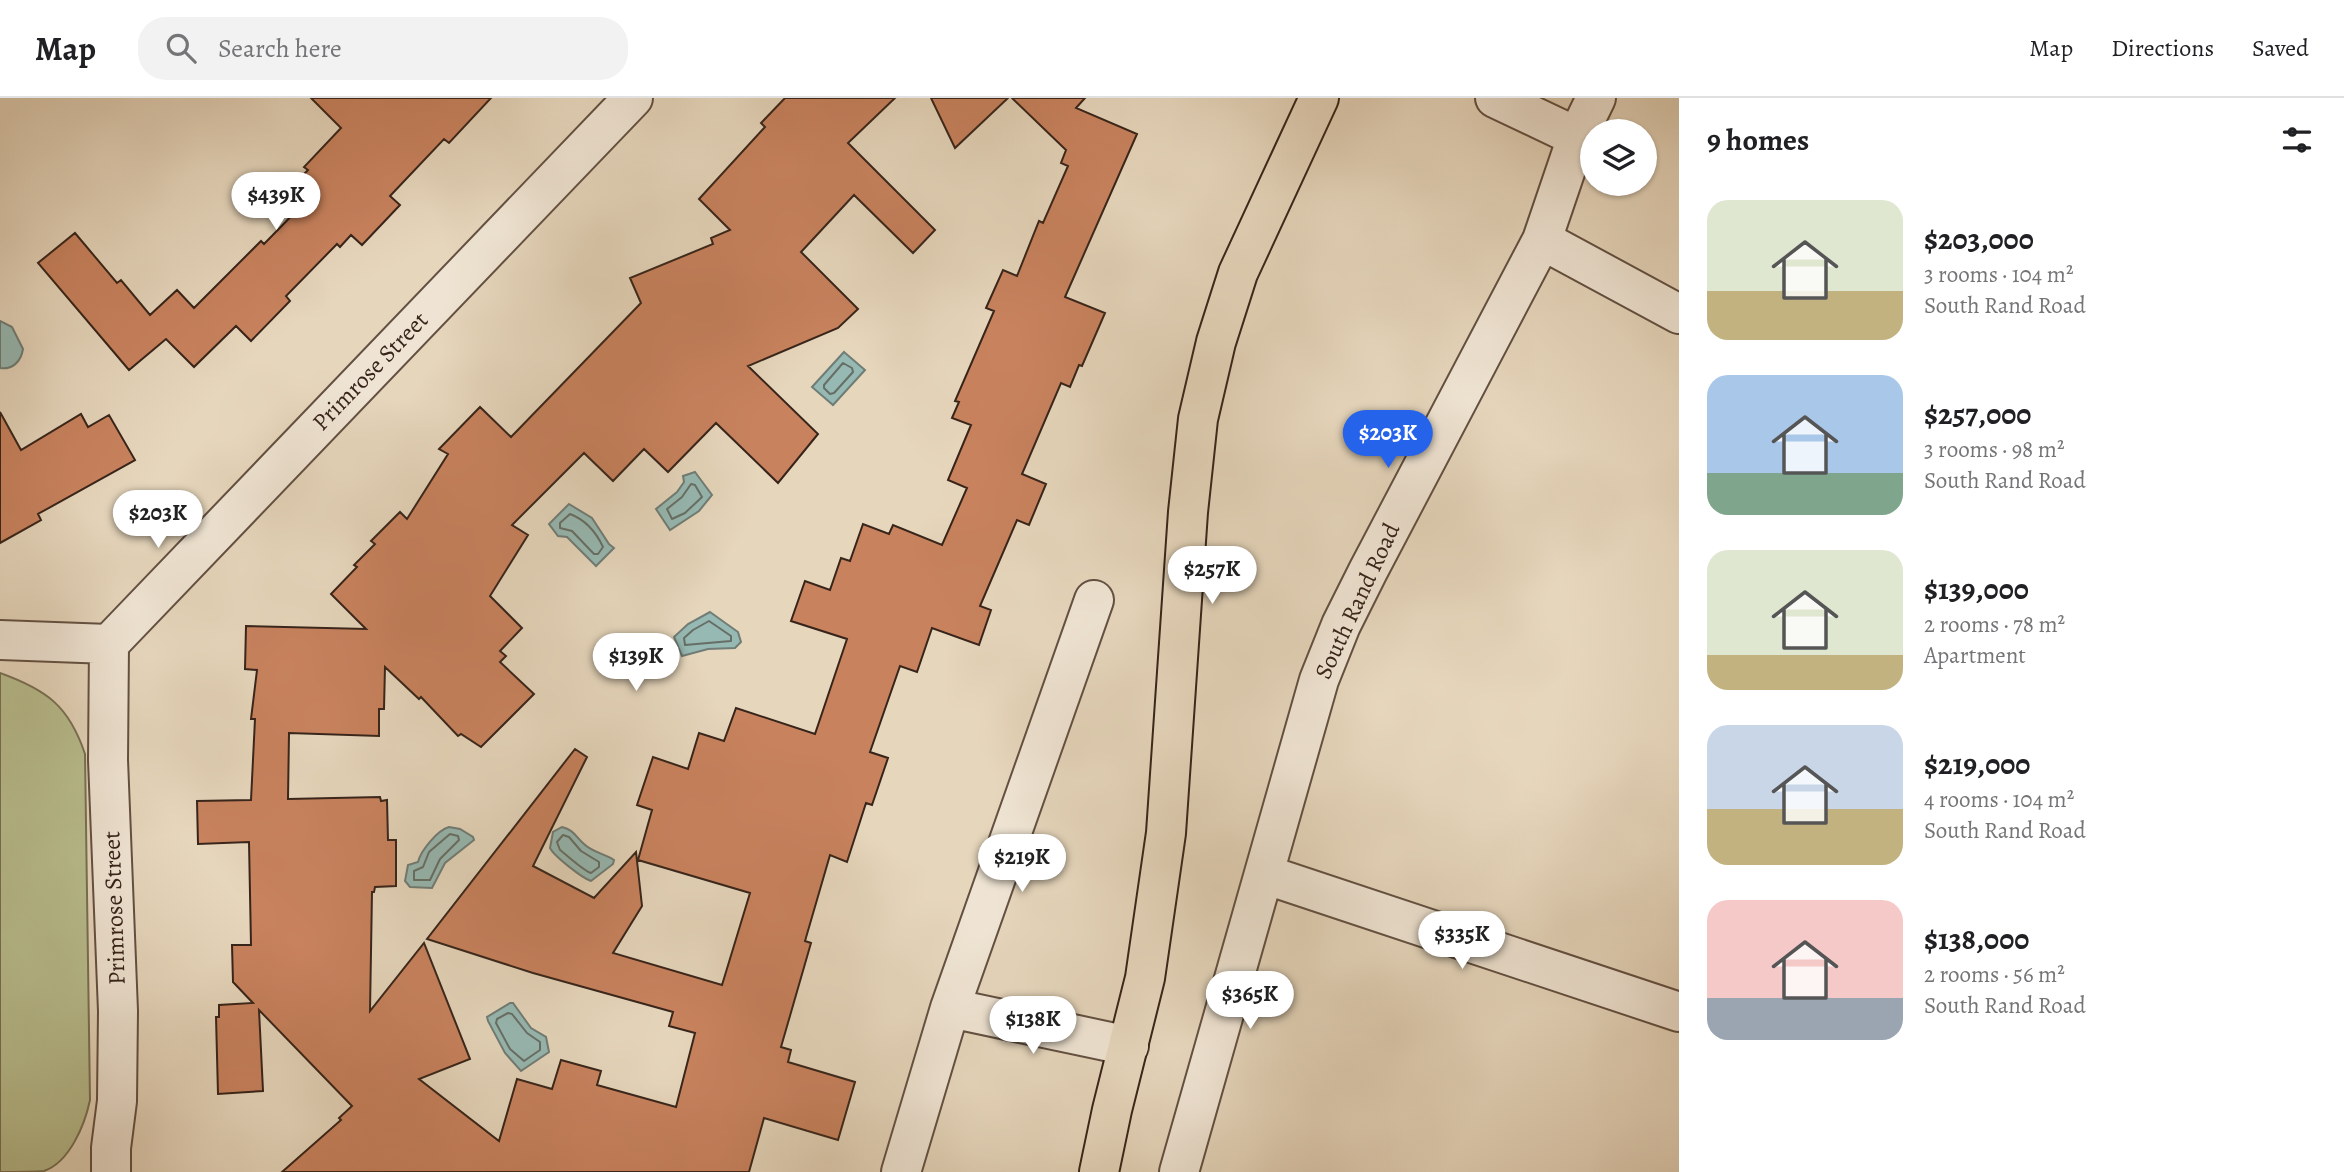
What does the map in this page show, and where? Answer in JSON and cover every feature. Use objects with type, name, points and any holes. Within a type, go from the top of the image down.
[{"type":"main road","points":[[1099,1172],[1145,978],[1166,833],[1188,512],[1198,419],[1216,342],[1238,272],[1319,98]]},
{"type":"main road","points":[[1081,1172],[1112,1110]]},
{"type":"street","name":"Primrose Street","points":[[111,1172],[117,1101],[118,1012],[108,760],[109,644],[633,98]]},
{"type":"street","points":[[1495,98],[1577,137]]},
{"type":"street","name":"South Rand Road","points":[[1179,1172],[1319,680],[1341,625],[1542,240],[1577,137],[1596,98]]},
{"type":"street","points":[[1542,240],[1679,314]]},
{"type":"street","points":[[901,1172],[950,1008],[1094,600]]},
{"type":"street","points":[[0,640],[109,644]]},
{"type":"street","points":[[1264,874],[1679,1012]]},
{"type":"street","points":[[950,1008],[1129,1046]]},
{"type":"green space","points":[[0,673],[31,686],[54,702],[72,723],[85,754],[90,1100],[80,1131],[69,1151],[44,1171],[0,1172]]},
{"type":"water","points":[[0,321],[12,327],[23,349],[20,358],[8,368],[0,368]]},
{"type":"water","points":[[844,352],[865,370],[833,405],[812,387]]},
{"type":"water","points":[[695,472],[712,495],[699,511],[670,530],[656,509],[677,492],[684,482],[683,476]]},
{"type":"water","points":[[569,504],[592,518],[614,548],[596,566],[567,537],[558,536],[549,524]]},
{"type":"water","points":[[710,612],[738,632],[741,642],[735,648],[708,649],[682,656],[674,637],[688,624]]},
{"type":"water","points":[[449,827],[460,829],[474,840],[445,863],[432,888],[410,887],[405,881],[408,865],[418,862],[430,841]]},
{"type":"water","points":[[562,827],[591,849],[614,860],[613,864],[591,881],[575,871],[550,848],[553,832]]},
{"type":"water","points":[[513,1003],[531,1028],[546,1037],[549,1052],[521,1071],[505,1053],[487,1017]]},
{"type":"building","points":[[311,98],[491,98],[449,143],[444,139],[390,196],[400,205],[362,245],[351,235],[340,247],[337,244],[286,296],[290,301],[251,341],[236,326],[194,367],[166,339],[129,370],[38,263],[75,233],[117,283],[121,280],[150,315],[177,290],[194,308],[261,241],[264,244],[307,200],[292,186],[308,170],[304,167],[341,128]]},
{"type":"building","points":[[785,98],[895,98],[848,143],[935,230],[913,253],[854,195],[801,252],[858,309],[838,328],[748,366],[818,434],[778,483],[716,423],[668,472],[644,449],[613,481],[584,453],[512,525],[528,535],[490,596],[522,628],[500,651],[506,656],[500,662],[534,694],[481,747],[461,734],[458,736],[421,697],[419,699],[385,667],[384,709],[379,709],[379,736],[289,733],[288,799],[380,797],[381,801],[387,800],[388,840],[396,840],[396,886],[375,887],[372,892],[370,1011],[424,943],[470,1059],[419,1079],[499,1141],[517,1079],[552,1089],[561,1060],[601,1071],[597,1085],[676,1107],[695,1033],[669,1026],[673,1012],[533,973],[427,939],[575,749],[587,757],[533,866],[594,898],[636,852],[642,906],[613,953],[722,985],[750,893],[638,860],[652,810],[637,805],[653,757],[688,769],[699,733],[724,741],[736,708],[815,734],[847,639],[791,621],[805,581],[830,590],[841,558],[850,561],[863,524],[889,534],[893,525],[942,545],[967,488],[948,480],[971,425],[952,418],[959,402],[955,401],[994,311],[986,308],[1003,270],[1017,276],[1039,221],[1043,223],[1068,166],[1061,163],[1066,150],[1012,98],[1085,98],[1076,108],[1137,134],[1065,297],[1105,313],[1070,387],[1061,383],[1022,474],[1046,484],[1029,525],[1017,520],[980,606],[991,610],[979,645],[932,628],[917,672],[900,666],[870,752],[888,758],[872,805],[866,803],[847,862],[830,855],[805,941],[811,943],[781,1047],[791,1050],[788,1062],[855,1082],[838,1140],[764,1118],[749,1172],[282,1172],[341,1120],[339,1118],[352,1106],[259,1010],[263,1091],[218,1094],[216,1017],[219,1017],[219,1005],[253,1003],[233,982],[232,945],[251,945],[249,842],[198,844],[197,801],[251,800],[255,719],[251,719],[257,670],[245,669],[246,626],[366,629],[331,594],[375,544],[371,541],[400,512],[407,519],[448,454],[439,449],[480,407],[511,437],[641,303],[630,278],[713,244],[711,238],[730,230],[699,199],[765,127],[761,123]]},
{"type":"building","points":[[931,98],[1008,98],[955,148]]},
{"type":"building","points":[[0,412],[21,450],[81,414],[88,427],[109,415],[135,460],[38,514],[41,520],[0,543]]}]
